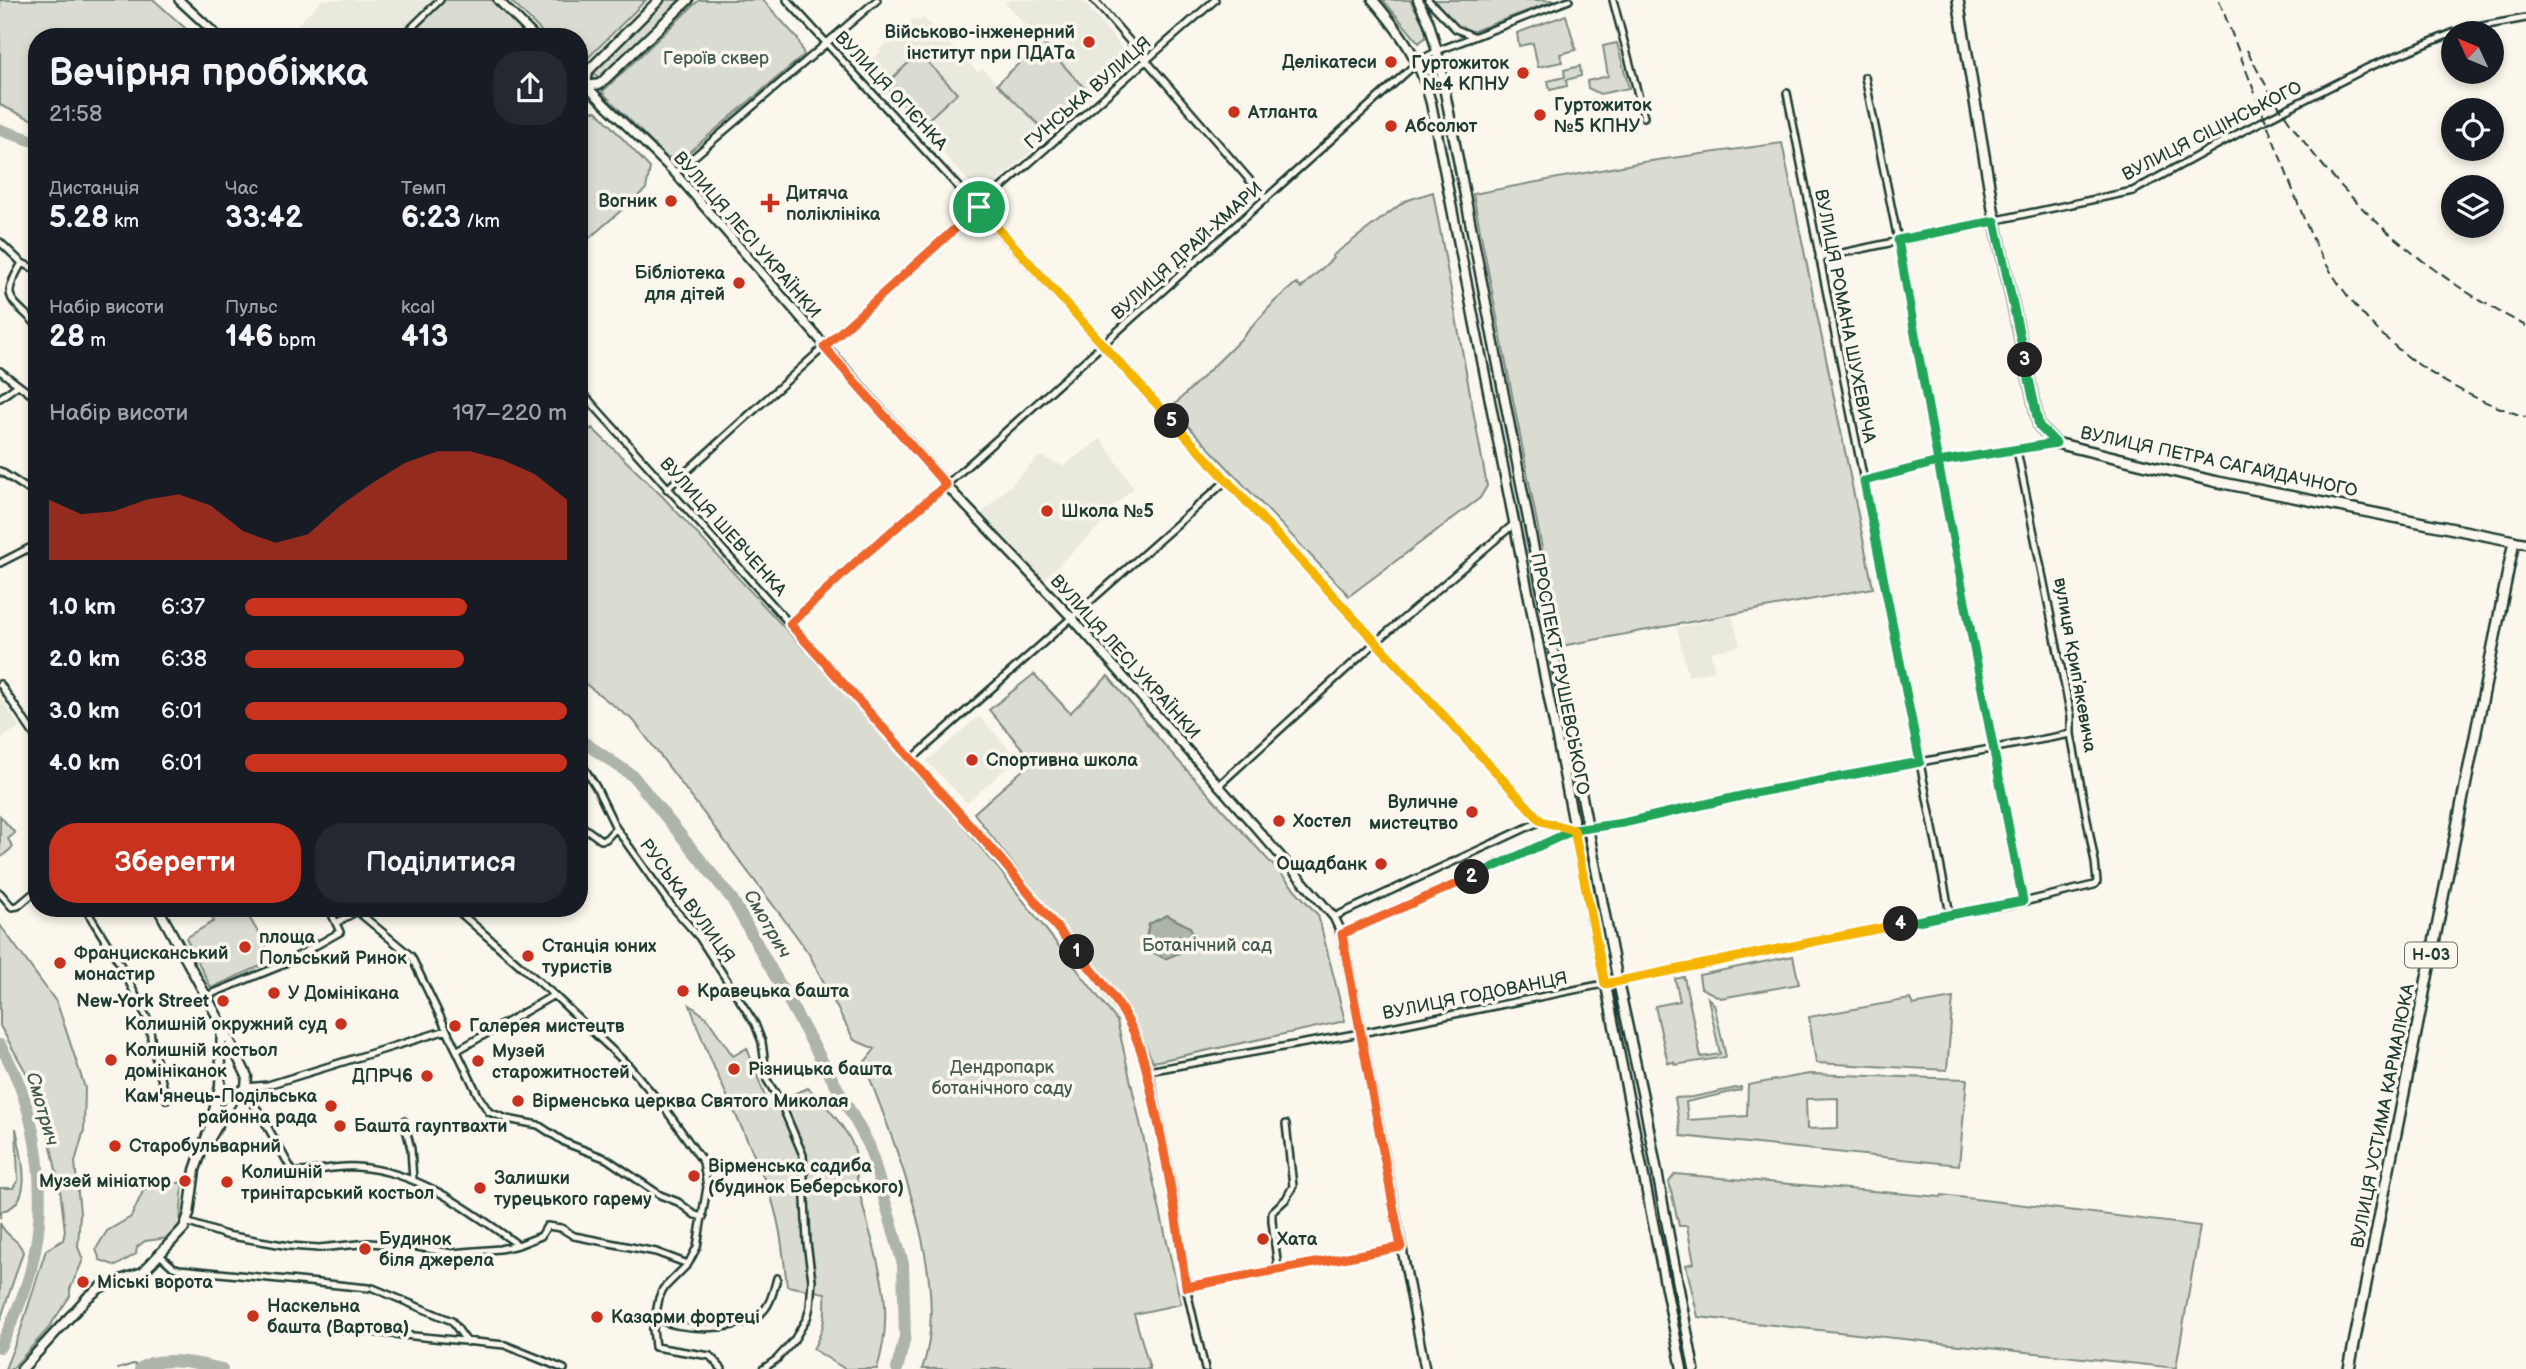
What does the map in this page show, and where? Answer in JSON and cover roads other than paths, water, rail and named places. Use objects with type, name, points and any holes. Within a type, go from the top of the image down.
[{"type":"main road","points":[[588,71],[659,0]]},
{"type":"main road","points":[[588,85],[600,84],[688,0]]},
{"type":"main road","name":"ПРОСПЕКТ ГРУШЕВСЬКОГО","points":[[1373,0],[1419,61],[1431,103],[1682,1369]]},
{"type":"main road","name":"ПРОСПЕКТ ГРУШЕВСЬКОГО","points":[[1418,0],[1429,23],[1437,51],[1694,1369]]},
{"type":"main road","points":[[1958,0],[1995,221],[2039,426],[2056,443]]},
{"type":"main road","name":"ВУЛИЦЯ ПЕТРА САГАЙДАЧНОГО","points":[[2056,443],[2213,481],[2526,543]]},
{"type":"main road","name":"ВУЛИЦЯ УСТИМА КАРМАЛЮКА","points":[[2349,1369],[2514,541]]},
{"type":"main road","points":[[22,1369],[94,1292],[110,1283],[143,1272],[161,1256],[187,1222],[197,1161],[210,1127],[220,1086],[231,1069],[222,1025],[163,917]]},
{"type":"main road","points":[[222,1025],[231,1069]]},
{"type":"main road","points":[[197,1161],[241,1091],[247,1076],[231,1069]]},
{"type":"main road","points":[[220,1086],[224,1092],[241,1091]]},
{"type":"street","points":[[179,0],[209,28]]},
{"type":"street","points":[[411,28],[440,0]]},
{"type":"street","points":[[498,0],[526,28]]},
{"type":"street","name":"ВУЛИЦЯ ОГІЄНКА","points":[[787,0],[1541,821]]},
{"type":"street","points":[[675,173],[877,0]]},
{"type":"street","points":[[1094,0],[1266,199]]},
{"type":"street","name":"ГУНСЬКА ВУЛИЦЯ","points":[[667,489],[979,207],[1215,0]]},
{"type":"street","points":[[1428,0],[1456,29],[1476,36]]},
{"type":"street","name":"ВУЛИЦЯ ДРАЙ-ХМАРИ","points":[[790,624],[856,562],[946,485],[1419,61],[1437,51],[1569,0]]},
{"type":"street","points":[[1613,0],[1644,117]]},
{"type":"street","name":"ВУЛИЦЯ СІЦІНСЬКОГО","points":[[1819,258],[2133,191],[2369,67],[2460,30],[2526,18]]},
{"type":"street","points":[[1865,77],[2023,901]]},
{"type":"street","name":"ВУЛИЦЯ ЛЕСІ УКРАЇНКИ","points":[[588,92],[675,173],[946,485],[1072,618],[1334,917],[1342,934],[1425,1369]]},
{"type":"street","name":"ВУЛИЦЯ РОМАНА ШУХЕВИЧА","points":[[1787,93],[1951,914]]},
{"type":"street","points":[[0,242],[28,266]]},
{"type":"street","points":[[22,263],[10,281],[9,292],[12,300],[28,316]]},
{"type":"street","points":[[0,371],[28,392]]},
{"type":"street","points":[[0,398],[18,385]]},
{"type":"street","name":"ВУЛИЦЯ ШЕВЧЕНКА","points":[[588,399],[997,855],[1102,982],[1128,1021],[1141,1047],[1148,1071],[1173,1191],[1186,1287],[1205,1369]]},
{"type":"street","name":"ВУЛИЦЯ ПЕТРА САГАЙДАЧНОГО","points":[[1864,481],[1938,462],[2056,443]]},
{"type":"street","name":"вулиця Крипʼякевича","points":[[2017,450],[2071,716],[2071,734],[2095,862],[2097,882],[2094,885]]},
{"type":"street","points":[[0,471],[28,489]]},
{"type":"street","points":[[912,759],[1227,480]]},
{"type":"street","points":[[1219,786],[1375,643],[1515,523]]},
{"type":"street","points":[[0,563],[28,549]]},
{"type":"street","points":[[0,684],[28,726]]},
{"type":"street","points":[[1342,934],[1588,826],[1623,823],[1754,793],[2071,734]]},
{"type":"street","name":"РУСЬКА ВУЛИЦЯ","points":[[588,774],[616,828],[670,904],[699,937],[755,1024],[762,1042],[767,1080],[780,1101],[803,1155],[811,1280],[810,1307],[794,1340],[777,1359],[762,1369]]},
{"type":"street","points":[[1334,917],[1541,821],[1574,830]]},
{"type":"street","points":[[588,831],[601,840],[606,839],[616,828]]},
{"type":"street","name":"ВУЛИЦЯ ГОДОВАНЦЯ","points":[[1148,1071],[1361,1033],[2094,885]]},
{"type":"street","points":[[0,893],[12,907],[18,906],[28,898]]},
{"type":"street","points":[[91,917],[120,964],[149,1022],[152,1045],[167,1100]]},
{"type":"street","points":[[206,996],[280,966],[340,932],[333,917]]},
{"type":"street","points":[[336,923],[346,917]]},
{"type":"street","points":[[364,917],[411,956],[479,1097],[489,1112],[507,1119],[538,1125],[566,1143],[607,1159],[660,1195],[703,1217]]},
{"type":"street","points":[[465,917],[554,995],[630,1067],[664,1107],[703,1162],[707,1177],[707,1196],[697,1247],[688,1264],[663,1289],[654,1317],[655,1347],[710,1356],[722,1369]]},
{"type":"street","points":[[458,1050],[554,995]]},
{"type":"street","points":[[447,1030],[241,1091],[258,1110],[293,1172],[338,1166],[361,1167],[412,1180],[459,1203],[517,1245]]},
{"type":"street","points":[[404,1121],[411,1149],[412,1180]]},
{"type":"street","points":[[1278,1268],[1272,1212],[1286,1199],[1293,1186],[1286,1124]]},
{"type":"street","points":[[187,1222],[226,1235],[289,1246],[319,1248],[369,1243],[463,1253],[517,1245],[541,1236],[547,1226],[552,1225],[575,1236],[656,1252],[688,1264]]},
{"type":"street","points":[[1186,1287],[1401,1247]]},
{"type":"street","points":[[161,1256],[179,1269],[371,1288],[452,1321],[467,1342]]},
{"type":"street","points":[[654,1317],[663,1322],[713,1328],[735,1325],[756,1318],[764,1310],[777,1278]]},
{"type":"street","points":[[342,1329],[513,1347],[564,1369]]},
{"type":"waterway","name":"Смотрич","points":[[0,130],[28,139]]},
{"type":"waterway","name":"Смотрич","points":[[588,745],[633,776],[732,899],[869,1145],[903,1264],[905,1337],[897,1369]]},
{"type":"waterway","name":"Смотрич","points":[[0,1045],[13,1070],[32,1126],[40,1186],[36,1245],[30,1273],[17,1311],[0,1347]]},
{"type":"waterway","name":"Смотрич","points":[[140,1369],[148,1364],[168,1361],[222,1369]]},
{"type":"waterway","points":[[118,1369],[133,1364],[143,1366]]},
{"type":"railway","points":[[2219,0],[2306,223],[2322,257],[2341,286],[2361,313],[2384,336],[2435,376],[2464,392],[2526,417]]},
{"type":"railway","points":[[2247,50],[2271,94],[2299,135],[2330,174],[2364,210],[2401,244],[2441,274],[2526,326]]},
{"type":"place","name":"Військово-інженерний інститут при ПДАТа","points":[[1089,42]]},
{"type":"place","name":"Делікатеси","points":[[1391,62]]},
{"type":"place","name":"Гуртожиток №4 КПНУ","points":[[1523,73]]},
{"type":"place","name":"Атланта","points":[[1234,112]]},
{"type":"place","name":"Гуртожиток №5 КПНУ","points":[[1540,115]]},
{"type":"place","name":"Абсолют","points":[[1391,126]]},
{"type":"place","name":"Вогник","points":[[671,201]]},
{"type":"place","name":"Дитяча поліклініка","points":[[770,203]]},
{"type":"place","name":"Бібліотека для дітей","points":[[739,283]]},
{"type":"place","name":"Школа №5","points":[[1047,511]]},
{"type":"place","name":"Спортивна школа","points":[[972,760]]},
{"type":"place","name":"Вуличне мистецтво","points":[[1472,812]]},
{"type":"place","name":"Хостел","points":[[1279,821]]},
{"type":"place","name":"Ощадбанк","points":[[1381,864]]},
{"type":"place","name":"площа Польський Ринок","points":[[245,947]]},
{"type":"place","name":"Станція юних туристів","points":[[528,956]]},
{"type":"place","name":"Францисканський монастир","points":[[60,963]]},
{"type":"place","name":"Кравецька башта","points":[[683,991]]},
{"type":"place","name":"У Домінікана","points":[[274,993]]},
{"type":"place","name":"New-York Street","points":[[223,1001]]},
{"type":"place","name":"Колишній окружний суд","points":[[341,1024]]},
{"type":"place","name":"Галерея мистецтв","points":[[455,1026]]},
{"type":"place","name":"Колишній костьол домініканок","points":[[111,1060]]},
{"type":"place","name":"Музей старожитностей","points":[[478,1061]]},
{"type":"place","name":"Різницька башта","points":[[734,1069]]},
{"type":"place","name":"ДПРЧ6","points":[[427,1076]]},
{"type":"place","name":"Вірменська церква Святого Миколая","points":[[518,1101]]},
{"type":"place","name":"Кам'янець-Подільська районна рада","points":[[331,1106]]},
{"type":"place","name":"Башта гауптвахти","points":[[340,1126]]},
{"type":"place","name":"Старобульварний","points":[[115,1146]]},
{"type":"place","name":"Вірменська садиба (будинок Беберського)","points":[[694,1176]]},
{"type":"place","name":"Музей мініатюр","points":[[185,1181]]},
{"type":"place","name":"Колишній тринітарський костьол","points":[[227,1182]]},
{"type":"place","name":"Залишки турецького гарему","points":[[480,1188]]},
{"type":"place","name":"Хата","points":[[1263,1239]]},
{"type":"place","name":"Будинок біля джерела","points":[[365,1249]]},
{"type":"place","name":"Міські ворота","points":[[83,1282]]},
{"type":"place","name":"Наскельна башта (Вартова)","points":[[253,1316]]},
{"type":"place","name":"Казарми фортеці","points":[[597,1317]]},
{"type":"park label","name":"Героїв сквер","points":[[716,58]]},
{"type":"park label","name":"Ботанічний сад","points":[[1207,945]]},
{"type":"park label","name":"Дендропарк ботанічного саду","points":[[1002,1077]]}]
